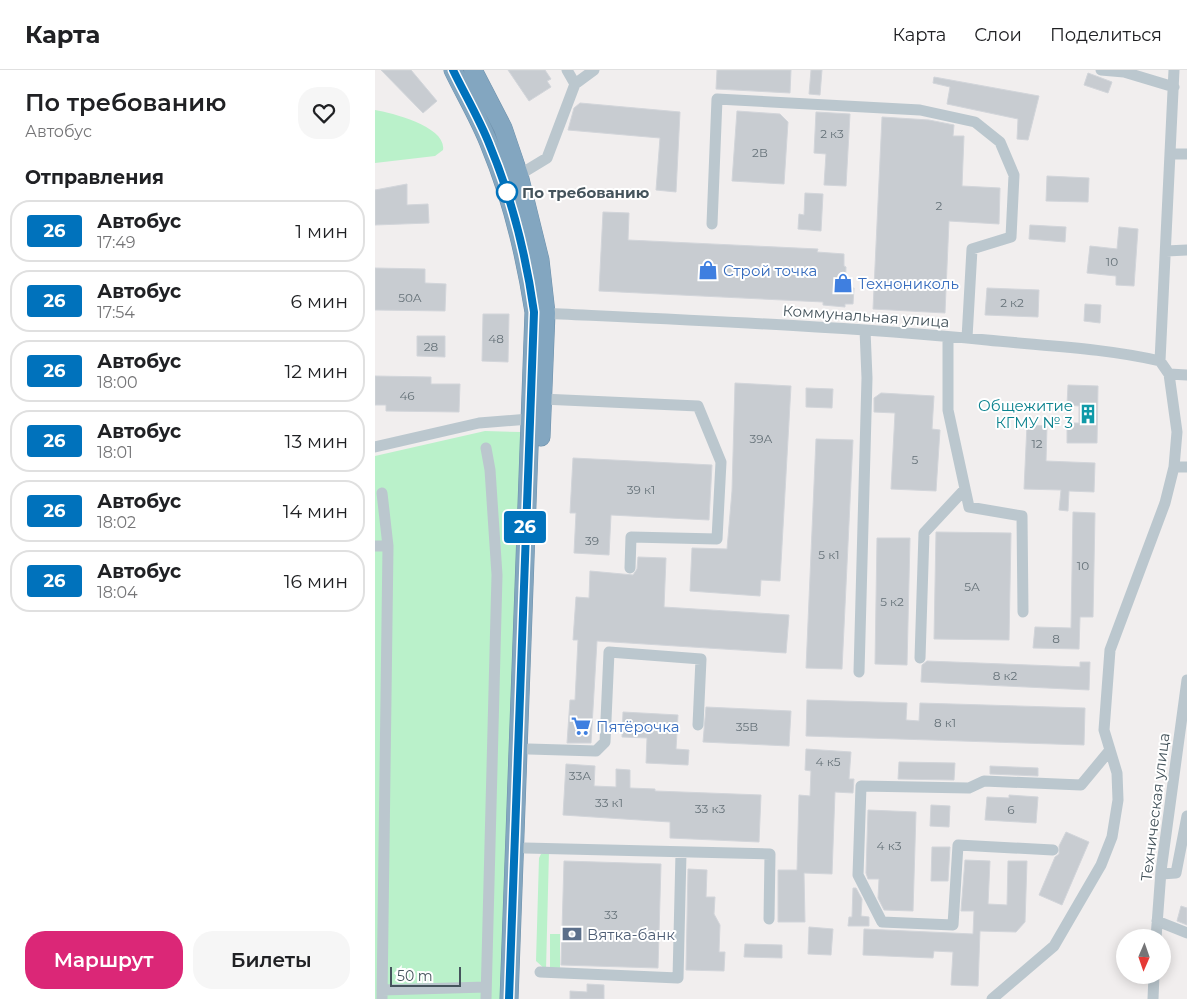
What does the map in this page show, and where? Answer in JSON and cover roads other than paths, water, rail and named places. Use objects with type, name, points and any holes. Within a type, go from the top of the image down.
[{"type":"highway","points":[[453,70],[490,144],[504,182],[540,313],[529,419],[509,999]]},
{"type":"highway","points":[[473,70],[503,128],[519,175],[540,260],[543,399],[520,999]]},
{"type":"street","points":[[567,70],[575,84]]},
{"type":"street","points":[[519,175],[547,158],[575,84],[595,70]]},
{"type":"street","points":[[1101,70],[1124,72],[1173,87]]},
{"type":"street","points":[[992,999],[1054,946],[1101,865],[1111,837],[1117,800],[1117,773],[1104,730],[1110,650],[1165,503],[1182,432],[1169,374],[1160,361],[1174,70]]},
{"type":"street","points":[[712,224],[717,100],[920,110],[975,122],[1000,142],[1014,175],[1011,237],[972,249],[967,338]]},
{"type":"street","points":[[1171,154],[1187,154]]},
{"type":"street","points":[[1166,251],[1187,250]]},
{"type":"street","name":"Коммунальная улица","points":[[540,313],[865,330],[1132,354],[1160,361]]},
{"type":"street","points":[[859,672],[867,378],[865,330]]},
{"type":"street","points":[[948,337],[948,410],[969,507],[1022,516],[1023,612]]},
{"type":"street","points":[[1169,374],[1187,375]]},
{"type":"street","points":[[543,399],[698,406],[721,462],[717,539],[631,537],[630,568]]},
{"type":"street","points":[[375,447],[479,423],[529,419]]},
{"type":"street","points":[[486,999],[497,575],[487,448]]},
{"type":"street","points":[[1173,467],[1187,468]]},
{"type":"street","points":[[920,658],[924,533],[965,489]]},
{"type":"street","points":[[383,493],[388,546],[382,995],[487,987]]},
{"type":"street","points":[[375,546],[388,546]]},
{"type":"street","points":[[529,749],[596,751],[605,742],[609,652],[701,659],[698,725]]},
{"type":"street","name":"Техническая улица","points":[[1157,929],[1161,874],[1186,687]]},
{"type":"street","points":[[1053,850],[958,845],[953,925],[882,922],[858,876],[861,786],[969,788],[984,781],[1081,785],[1110,750]]},
{"type":"street","points":[[1161,874],[1176,873],[1187,816]]},
{"type":"street","points":[[525,848],[770,854],[769,919]]},
{"type":"street","points":[[540,972],[677,978],[681,853]]},
{"type":"street","points":[[1157,921],[1187,933]]},
{"type":"street","points":[[1153,999],[1154,984]]},
{"type":"place","name":"По требованию","points":[[507,192]]},
{"type":"place","name":"Строй точка","points":[[708,270]]},
{"type":"place","name":"Технониколь","points":[[843,283]]},
{"type":"place","name":"Общежитие КГМУ № 3","points":[[1088,414]]},
{"type":"place","name":"Пятёрочка","points":[[581,726]]},
{"type":"place","name":"Вятка-банк","points":[[572,934]]}]
